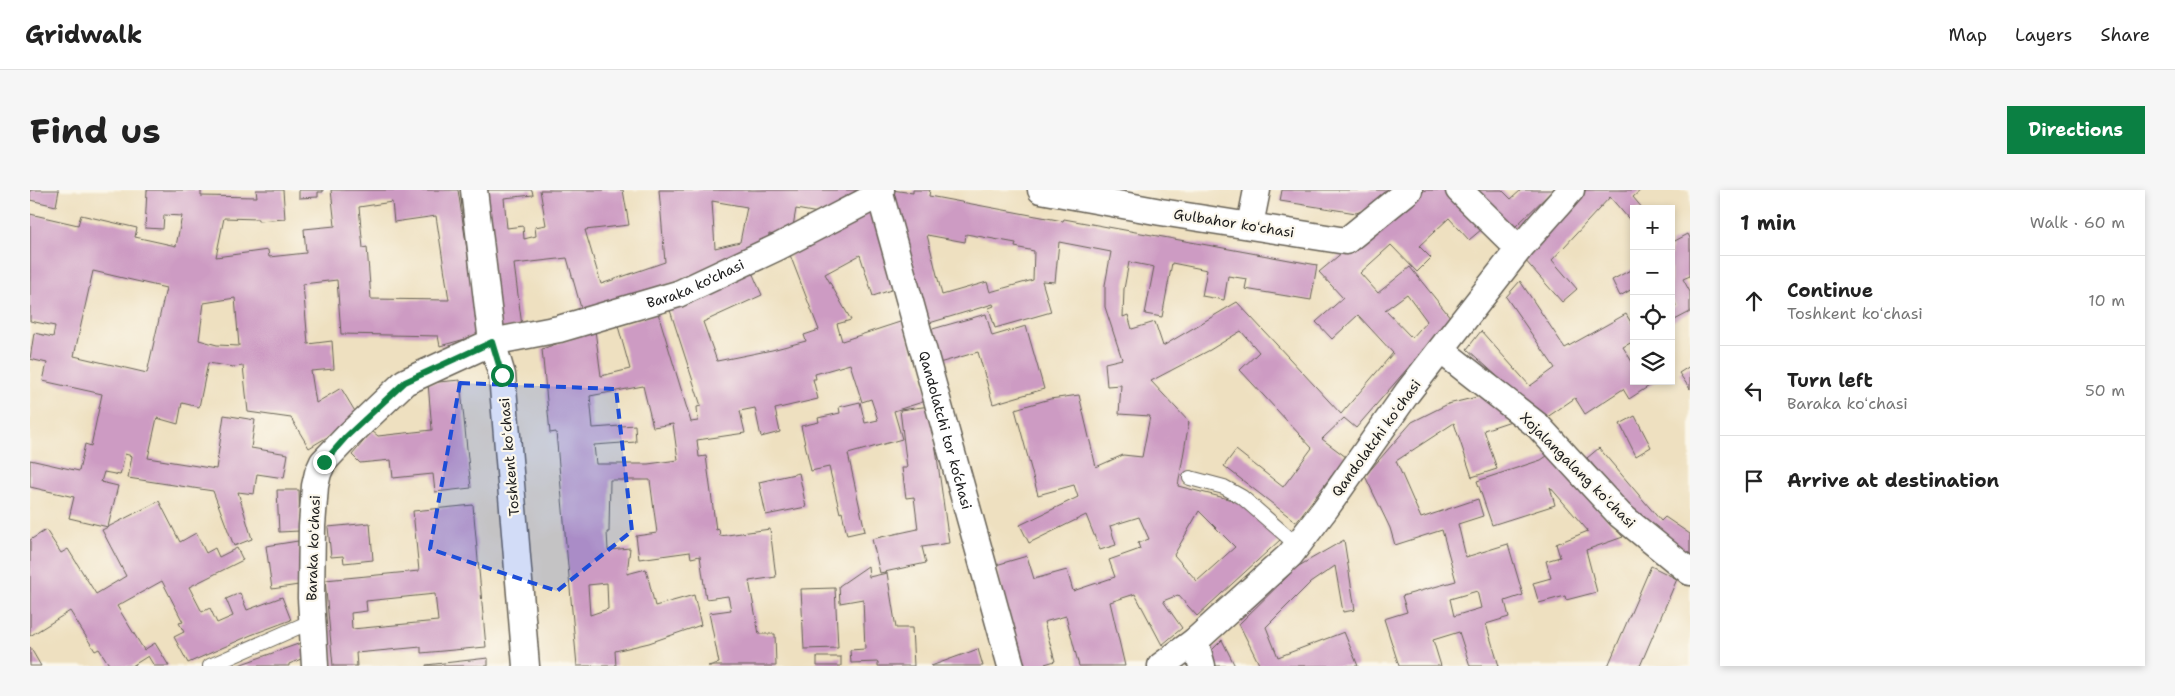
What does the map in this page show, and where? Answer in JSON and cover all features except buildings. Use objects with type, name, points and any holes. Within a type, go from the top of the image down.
[{"type":"street","name":"Toshkent koʻchasi","points":[[474,190],[492,342],[502,375],[526,666]]},
{"type":"street","name":"Gulbahor koʻchasi","points":[[1041,190],[1161,212],[1250,224],[1346,241],[1409,190]]},
{"type":"street","points":[[1250,224],[1257,190]]},
{"type":"street","points":[[1459,190],[1519,249]]},
{"type":"street","name":"Qandolatchi koʻchasi","points":[[1161,666],[1195,641],[1290,555],[1326,508],[1407,393],[1442,351],[1519,249],[1571,190]]},
{"type":"street","name":"Baraka ko'chasi","points":[[492,342],[559,329],[678,294],[778,247],[881,192]]},
{"type":"street","name":"Qandolatchi tor ko‘chasi","points":[[881,192],[1011,666]]},
{"type":"street","name":"Baraka koʻchasi","points":[[315,666],[312,621],[312,526],[315,486],[324,462],[346,437],[405,382],[492,342]]},
{"type":"street","name":"Xojalangalang koʻchasi","points":[[1442,351],[1538,426],[1620,515],[1690,572]]},
{"type":"street","points":[[1195,641],[1202,666]]},
{"type":"lane","points":[[1190,478],[1224,487],[1242,497],[1297,545]]},
{"type":"lane","points":[[210,666],[312,621]]},
{"type":"highlighted area","points":[[460,383],[616,389],[632,531],[557,591],[430,549]]},
{"type":"route","points":[[324,462],[346,437],[405,382],[492,342],[502,375]]}]
